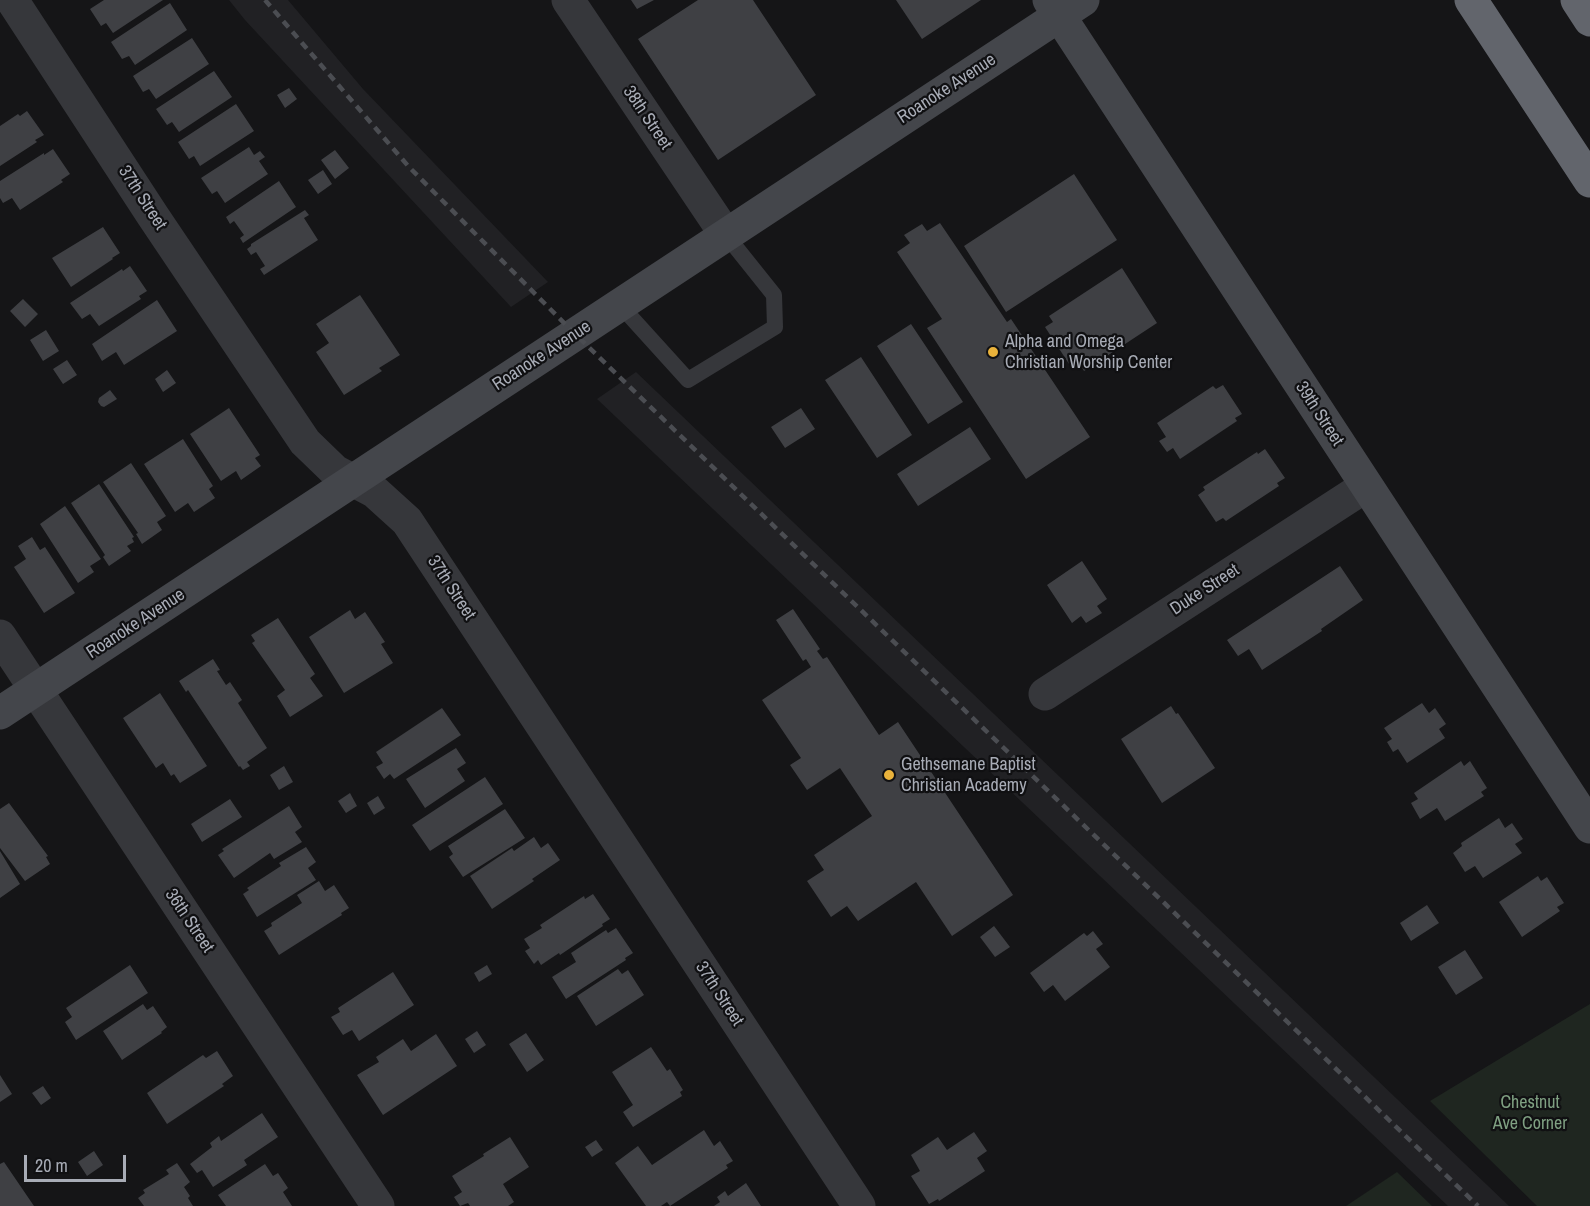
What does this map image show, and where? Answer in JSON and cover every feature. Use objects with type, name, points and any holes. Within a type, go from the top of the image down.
[{"type":"highway","points":[[1471,0],[1590,181]]},
{"type":"highway","points":[[1577,0],[1590,20]]},
{"type":"street","name":"37th Street","points":[[12,0],[153,216],[305,442],[335,471],[375,492],[407,521],[859,1206]]},
{"type":"street","name":"38th Street","points":[[568,0],[726,235]]},
{"type":"street","name":"Roanoke Avenue","points":[[0,713],[726,235],[1064,5]]},
{"type":"street","name":"39th Street","points":[[1064,5],[1366,486],[1590,826]]},
{"type":"street","name":"Duke Street","points":[[1045,694],[1366,486]]},
{"type":"street","name":"36th Street","points":[[0,636],[378,1206]]},
{"type":"lane","points":[[620,305],[688,380],[775,327],[774,295],[726,235]]},
{"type":"shaded area","points":[[229,0],[288,0],[363,89],[548,282],[511,307]]},
{"type":"shaded area","points":[[636,372],[1509,1206],[1448,1206],[597,399]]},
{"type":"green space","name":"Chestnut Ave Corner","points":[[1590,1004],[1590,1206],[1537,1206],[1430,1101]]},
{"type":"green space","points":[[1397,1172],[1432,1206],[1346,1206]]},
{"type":"building","points":[[104,0],[163,0],[113,33],[106,23],[101,26],[90,9]]},
{"type":"building","points":[[631,0],[654,0],[637,9]]},
{"type":"building","points":[[698,0],[753,0],[816,95],[718,160],[638,39]]},
{"type":"building","points":[[896,0],[981,0],[922,39]]},
{"type":"building","points":[[170,3],[187,30],[135,65],[129,56],[122,59],[111,42]]},
{"type":"building","points":[[192,38],[209,64],[156,99],[149,89],[143,92],[133,76]]},
{"type":"building","points":[[214,71],[232,97],[179,132],[172,122],[167,125],[156,109]]},
{"type":"building","points":[[289,88],[297,99],[285,108],[277,95]]},
{"type":"building","points":[[236,104],[254,131],[200,166],[194,156],[189,159],[178,142]]},
{"type":"building","points":[[27,111],[44,135],[0,166],[0,126]]},
{"type":"building","points":[[249,147],[254,155],[260,151],[265,157],[259,161],[268,174],[225,203],[217,191],[212,194],[201,178]]},
{"type":"building","points":[[53,149],[70,174],[61,180],[63,182],[20,210],[12,198],[3,203],[0,198],[0,181]]},
{"type":"building","points":[[335,150],[349,168],[335,179],[321,160]]},
{"type":"building","points":[[323,170],[332,184],[318,194],[308,180]]},
{"type":"building","points":[[1074,174],[1117,240],[1006,312],[964,246]]},
{"type":"building","points":[[279,181],[296,207],[243,243],[240,238],[244,235],[234,221],[230,224],[226,217]]},
{"type":"building","points":[[305,210],[309,215],[304,218],[318,240],[264,275],[260,269],[265,266],[256,252],[251,255],[247,249],[251,244]]},
{"type":"building","points":[[940,223],[1007,322],[1011,319],[1090,437],[1026,479],[927,328],[942,319],[897,252],[910,243],[904,235],[922,224],[927,231]]},
{"type":"building","points":[[103,227],[120,253],[71,287],[52,258]]},
{"type":"building","points":[[130,266],[147,291],[139,296],[141,299],[99,326],[90,314],[82,319],[70,303]]},
{"type":"building","points":[[1122,268],[1157,323],[1084,371],[1079,362],[1071,367],[1045,327],[1053,322],[1049,316]]},
{"type":"building","points":[[360,295],[400,355],[379,368],[382,371],[344,395],[316,352],[329,343],[316,324]]},
{"type":"building","points":[[23,299],[38,314],[25,327],[10,311]]},
{"type":"building","points":[[157,300],[177,331],[124,365],[116,352],[102,361],[92,344]]},
{"type":"building","points":[[911,324],[963,402],[928,424],[877,346]]},
{"type":"building","points":[[46,330],[59,351],[43,361],[30,340]]},
{"type":"building","points":[[861,357],[912,435],[877,458],[825,380]]},
{"type":"building","points":[[67,360],[77,375],[63,384],[53,369]]},
{"type":"building","points":[[167,370],[176,383],[163,392],[155,379]]},
{"type":"building","points":[[1223,385],[1242,414],[1235,418],[1237,421],[1180,459],[1173,448],[1167,452],[1159,441],[1166,437],[1157,423],[1213,386],[1216,389]]},
{"type":"building","points":[[110,390],[117,399],[104,407],[101,406],[98,402],[99,398]]},
{"type":"building","points":[[229,408],[260,455],[255,458],[261,466],[241,480],[236,471],[221,481],[190,434]]},
{"type":"building","points":[[801,408],[815,429],[785,448],[771,427]]},
{"type":"building","points":[[970,427],[991,459],[918,506],[897,474]]},
{"type":"building","points":[[183,439],[213,486],[209,489],[215,498],[194,512],[188,503],[175,512],[144,464]]},
{"type":"building","points":[[1265,449],[1285,478],[1277,483],[1279,486],[1226,521],[1223,518],[1216,522],[1198,495],[1205,490],[1203,487]]},
{"type":"building","points":[[131,463],[166,516],[157,522],[162,530],[142,544],[136,534],[138,533],[103,482]]},
{"type":"building","points":[[99,484],[134,537],[132,538],[134,542],[127,546],[131,551],[109,566],[103,557],[105,555],[71,503]]},
{"type":"building","points":[[65,506],[101,559],[90,566],[94,572],[78,583],[40,524]]},
{"type":"building","points":[[32,537],[40,550],[45,547],[75,593],[44,613],[14,567],[26,559],[18,546]]},
{"type":"building","points":[[1082,561],[1107,599],[1097,606],[1102,613],[1086,623],[1081,616],[1072,623],[1047,585]]},
{"type":"building","points":[[1340,566],[1363,600],[1321,629],[1322,631],[1262,670],[1249,649],[1238,656],[1227,640]]},
{"type":"building","name":"Gethsemane Baptist Christian Academy","points":[[793,609],[820,649],[817,651],[823,659],[827,657],[879,735],[898,722],[1013,895],[952,936],[916,882],[858,921],[847,906],[831,917],[807,881],[824,870],[814,855],[872,816],[840,768],[807,790],[790,765],[801,758],[762,700],[811,667],[806,659],[803,661],[776,620]]},
{"type":"building","points":[[350,610],[355,619],[365,612],[385,642],[381,644],[393,663],[344,693],[309,637]]},
{"type":"building","points":[[278,618],[315,674],[310,678],[323,696],[290,717],[277,696],[285,690],[252,643],[255,641],[251,635]]},
{"type":"building","points":[[213,659],[226,685],[230,682],[242,700],[238,703],[267,748],[247,762],[250,766],[243,770],[188,690],[186,692],[179,681]]},
{"type":"building","points":[[160,693],[207,766],[180,783],[174,774],[171,776],[163,763],[156,768],[123,718]]},
{"type":"building","points":[[1422,703],[1429,713],[1435,708],[1446,724],[1439,729],[1445,738],[1407,763],[1398,749],[1393,752],[1387,742],[1392,739],[1384,728]]},
{"type":"building","points":[[1171,706],[1215,768],[1162,803],[1121,739]]},
{"type":"building","points":[[442,708],[461,735],[394,779],[390,774],[384,779],[376,767],[383,763],[376,752]]},
{"type":"building","points":[[456,748],[466,763],[457,769],[465,781],[425,808],[406,779]]},
{"type":"building","points":[[1461,761],[1464,766],[1470,761],[1487,788],[1481,792],[1484,796],[1445,821],[1437,808],[1420,819],[1411,803],[1418,799],[1414,793]]},
{"type":"building","points":[[284,766],[293,782],[279,790],[270,775]]},
{"type":"building","points":[[485,777],[503,804],[430,851],[412,825]]},
{"type":"building","points":[[350,793],[357,806],[346,813],[338,801]]},
{"type":"building","points":[[378,796],[385,808],[374,815],[367,803]]},
{"type":"building","points":[[230,799],[242,817],[202,842],[191,824]]},
{"type":"building","points":[[9,803],[48,856],[46,857],[50,864],[25,881],[0,848],[0,809]]},
{"type":"building","points":[[289,806],[302,827],[295,832],[302,842],[274,859],[270,853],[234,878],[218,855],[224,851],[222,849]]},
{"type":"building","points":[[505,809],[525,838],[463,877],[449,857],[453,854],[448,846]]},
{"type":"building","points":[[1499,818],[1505,828],[1512,823],[1523,839],[1515,844],[1522,853],[1483,878],[1475,866],[1465,872],[1453,853],[1462,846],[1461,843]]},
{"type":"building","points":[[534,837],[541,848],[548,843],[560,860],[532,879],[534,881],[492,909],[470,876],[512,848],[514,851]]},
{"type":"building","points":[[306,847],[316,862],[308,868],[316,880],[257,917],[243,894],[249,890],[247,888],[281,866],[279,863]]},
{"type":"building","points":[[0,851],[20,884],[0,898]]},
{"type":"building","points":[[1538,876],[1541,881],[1547,877],[1564,903],[1557,907],[1560,911],[1522,937],[1499,902]]},
{"type":"building","points":[[319,881],[325,891],[334,885],[349,908],[341,913],[342,915],[279,955],[264,931],[272,926],[271,923],[302,903],[297,895]]},
{"type":"building","points":[[593,894],[610,919],[560,955],[559,953],[541,965],[538,960],[534,964],[525,951],[530,948],[524,939],[542,928],[540,925],[584,896],[585,899]]},
{"type":"building","points":[[1427,905],[1439,923],[1411,941],[1400,923]]},
{"type":"building","points":[[994,926],[1010,947],[995,957],[980,937]]},
{"type":"building","points":[[616,928],[633,953],[625,958],[626,960],[566,999],[552,977],[576,962],[571,953],[606,930],[608,933]]},
{"type":"building","points":[[1093,931],[1103,944],[1096,949],[1110,967],[1065,1001],[1053,985],[1044,992],[1030,973],[1084,933],[1087,936]]},
{"type":"building","points":[[1465,950],[1483,978],[1456,995],[1438,967]]},
{"type":"building","points":[[130,965],[148,993],[76,1040],[65,1022],[72,1017],[66,1008]]},
{"type":"building","points":[[487,965],[492,974],[479,982],[474,973]]},
{"type":"building","points":[[618,969],[622,974],[628,970],[644,995],[596,1026],[577,996]]},
{"type":"building","points":[[393,972],[414,1005],[359,1041],[352,1030],[343,1035],[331,1017],[340,1012],[338,1008]]},
{"type":"building","points":[[143,1004],[147,1010],[153,1006],[167,1027],[162,1033],[122,1060],[103,1031]]},
{"type":"building","points":[[477,1031],[486,1045],[474,1053],[465,1039]]},
{"type":"building","points":[[526,1033],[544,1060],[527,1072],[509,1044]]},
{"type":"building","points":[[436,1034],[457,1066],[383,1115],[357,1075],[379,1062],[376,1057],[403,1039],[411,1051]]},
{"type":"building","points":[[651,1047],[667,1071],[670,1069],[683,1090],[680,1092],[682,1096],[633,1127],[623,1112],[633,1105],[612,1072]]},
{"type":"building","points":[[217,1051],[233,1076],[222,1084],[224,1086],[167,1124],[147,1093],[203,1055],[206,1058]]},
{"type":"building","points":[[0,1075],[12,1094],[0,1102]]},
{"type":"building","points":[[43,1086],[51,1098],[41,1105],[32,1093]]},
{"type":"building","points":[[262,1113],[278,1137],[244,1160],[247,1165],[213,1187],[202,1170],[197,1173],[190,1164],[212,1147],[210,1143],[219,1136],[221,1141]]},
{"type":"building","points":[[704,1130],[714,1146],[720,1141],[733,1161],[726,1165],[728,1168],[670,1206],[667,1202],[661,1206],[646,1206],[615,1163],[638,1146],[652,1165]]},
{"type":"building","points":[[974,1132],[987,1151],[977,1158],[985,1171],[939,1201],[938,1199],[929,1204],[911,1176],[920,1171],[911,1155],[938,1137],[947,1150]]},
{"type":"building","points":[[510,1137],[529,1167],[503,1184],[514,1202],[508,1206],[470,1206],[468,1203],[460,1206],[454,1197],[462,1192],[452,1176]]},
{"type":"building","points":[[596,1140],[603,1150],[592,1157],[585,1147]]},
{"type":"building","points":[[94,1151],[103,1165],[87,1176],[78,1162]]},
{"type":"building","points":[[4,1162],[34,1206],[0,1206],[0,1164]]},
{"type":"building","points":[[177,1163],[190,1182],[184,1187],[193,1206],[144,1206],[138,1198],[145,1193],[143,1190],[169,1174],[166,1170]]},
{"type":"building","points":[[265,1164],[273,1176],[278,1173],[288,1188],[283,1192],[292,1206],[226,1206],[218,1195]]},
{"type":"building","points":[[746,1183],[761,1206],[714,1206],[720,1202],[717,1197],[725,1191],[728,1196]]},
{"type":"railway","points":[[265,0],[409,167],[575,334],[1478,1206]]},
{"type":"place","name":"Alpha and Omega Christian Worship Center","points":[[993,352]]},
{"type":"place","name":"Gethsemane Baptist Christian Academy","points":[[889,775]]}]
